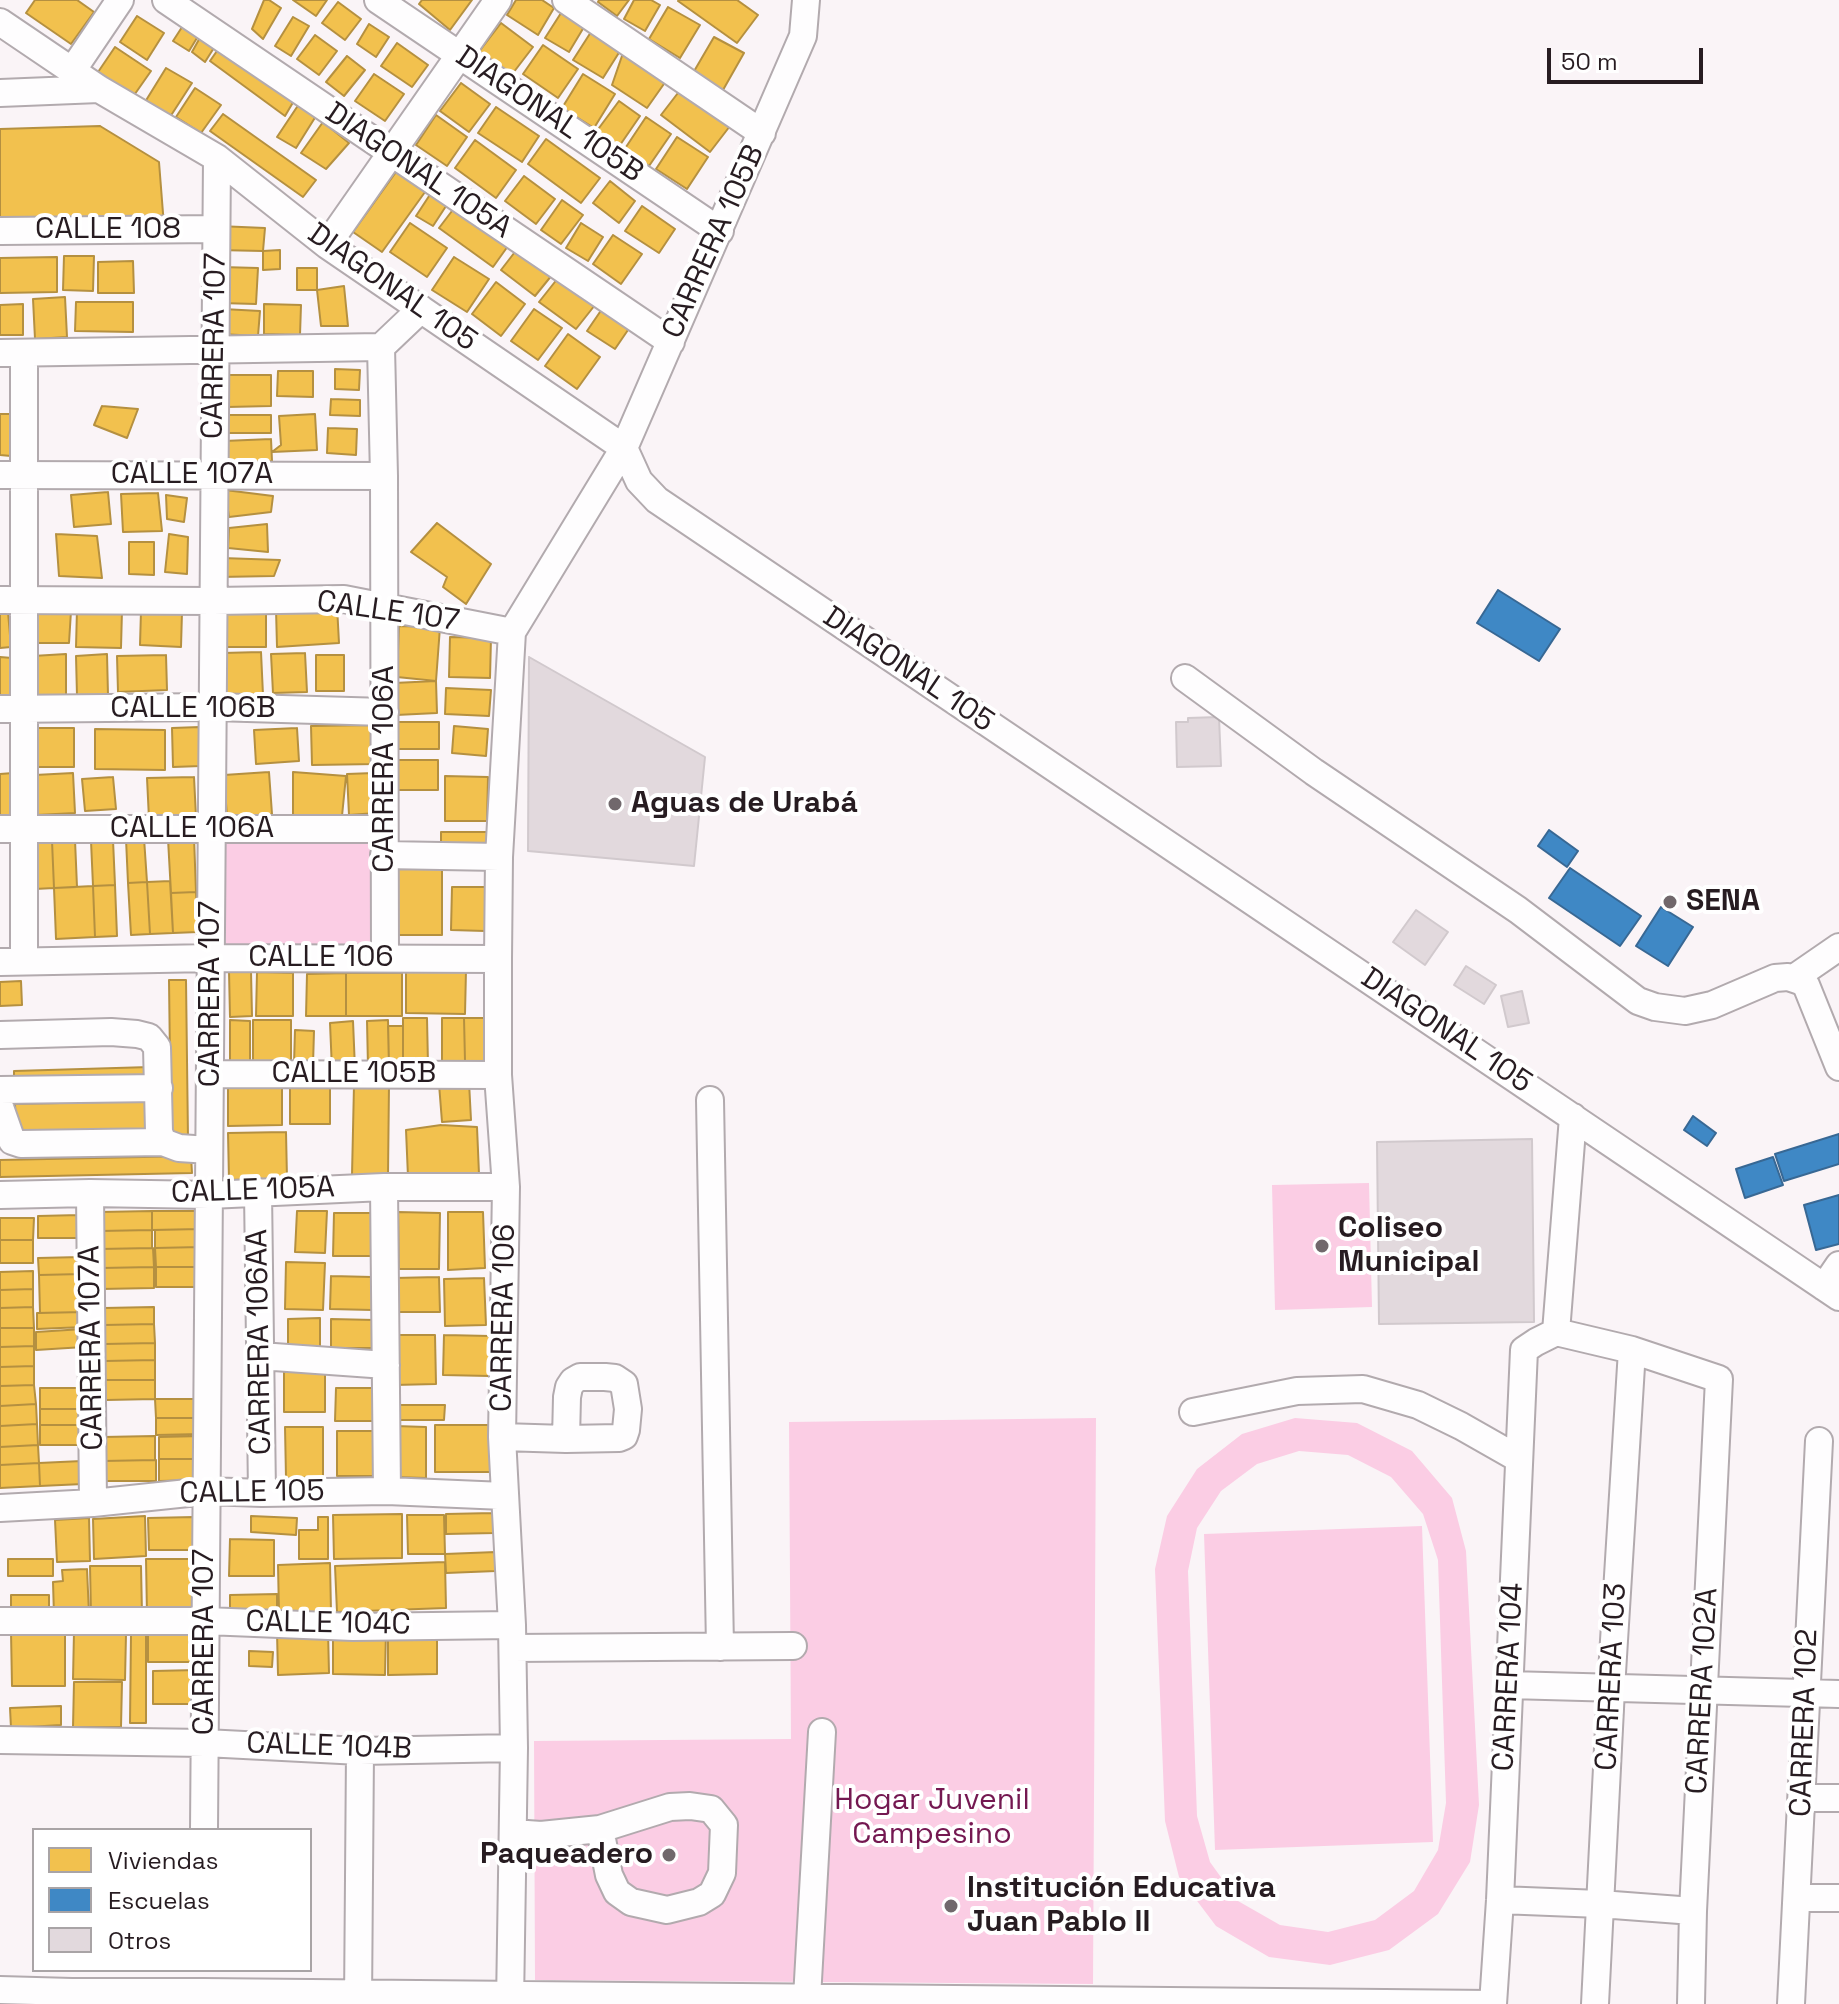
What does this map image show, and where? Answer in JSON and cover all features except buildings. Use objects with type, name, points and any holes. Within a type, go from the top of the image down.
[{"type":"street","points":[[72,71],[120,0]]},
{"type":"street","name":"DIAGONAL 105A","points":[[166,0],[671,342]]},
{"type":"street","name":"DIAGONAL 105B","points":[[378,0],[720,231]]},
{"type":"street","points":[[327,245],[498,0]]},
{"type":"street","points":[[566,0],[762,133]]},
{"type":"street","name":"CARRERA 105B","points":[[624,448],[803,36],[806,0]]},
{"type":"street","name":"DIAGONAL 105","points":[[0,22],[99,89],[217,158],[327,245],[624,448],[639,481],[657,500],[1831,1292]]},
{"type":"street","points":[[0,93],[99,89]]},
{"type":"street","name":"CARRERA 107","points":[[204,1828],[217,158]]},
{"type":"street","name":"CALLE 108","points":[[0,231],[216,229]]},
{"type":"street","points":[[12,962],[12,353],[381,347],[421,309]]},
{"type":"street","name":"CARRERA 106A","points":[[381,347],[385,958]]},
{"type":"street","points":[[512,632],[624,448]]},
{"type":"street","name":"CALLE 107A","points":[[12,475],[384,476]]},
{"type":"street","name":"CALLE 107","points":[[12,600],[344,599],[512,632]]},
{"type":"street","name":"CARRERA 106","points":[[510,1999],[514,1748],[502,1437],[506,1187],[498,1075],[498,959],[499,857],[512,632]]},
{"type":"street","points":[[1185,678],[1314,772],[1518,910],[1638,1001],[1672,1010],[1699,1009],[1775,978],[1794,978],[1806,985],[1839,1067]]},
{"type":"street","name":"CALLE 106B","points":[[12,709],[213,707],[385,712]]},
{"type":"street","name":"CALLE 106A","points":[[12,829],[212,829],[384,842],[499,857]]},
{"type":"street","points":[[1794,978],[1839,947]]},
{"type":"street","name":"CALLE 106","points":[[12,962],[211,958],[498,959]]},
{"type":"street","points":[[0,1035],[111,1032],[149,1037],[157,1047],[159,1132],[163,1142]]},
{"type":"street","name":"CALLE 105B","points":[[210,1074],[498,1075]]},
{"type":"street","points":[[0,1090],[159,1088]]},
{"type":"street","points":[[710,1100],[720,1647]]},
{"type":"street","points":[[0,1107],[12,1141],[21,1144],[163,1142],[179,1148],[209,1150]]},
{"type":"street","points":[[1573,1117],[1556,1332],[1632,1350]]},
{"type":"street","points":[[384,1187],[387,1491]]},
{"type":"street","name":"CALLE 105A","points":[[0,1195],[209,1195],[384,1187],[506,1187]]},
{"type":"street","name":"CARRERA 106AA","points":[[258,1192],[262,1493]]},
{"type":"street","name":"CARRERA 107A","points":[[90,1193],[93,1503]]},
{"type":"street","points":[[1831,1292],[1839,1265]]},
{"type":"street","name":"CARRERA 104","points":[[1492,2004],[1500,1900],[1524,1350],[1556,1332]]},
{"type":"street","name":"CARRERA 102A","points":[[1632,1350],[1719,1379],[1691,2004]]},
{"type":"street","name":"CARRERA 103","points":[[1595,2004],[1632,1350]]},
{"type":"street","points":[[260,1356],[386,1365]]},
{"type":"street","points":[[1193,1412],[1297,1391],[1363,1389],[1418,1405],[1519,1459]]},
{"type":"street","points":[[502,1437],[566,1439]]},
{"type":"street","name":"CARRERA 102","points":[[1791,2004],[1819,1441]]},
{"type":"street","name":"CALLE 105","points":[[0,1508],[93,1503],[207,1491],[387,1491],[504,1496]]},
{"type":"street","name":"CALLE 104C","points":[[0,1621],[206,1621],[720,1647],[793,1646]]},
{"type":"street","points":[[1509,1685],[1839,1694]]},
{"type":"street","points":[[807,1998],[822,1732]]},
{"type":"street","name":"CALLE 104B","points":[[0,1740],[205,1743],[360,1751],[514,1748]]},
{"type":"street","points":[[358,1999],[360,1751]]},
{"type":"street","points":[[1802,1798],[1839,1798]]},
{"type":"street","points":[[513,1833],[541,1835],[600,1829],[670,1807],[711,1809],[724,1825],[722,1873],[712,1894],[699,1902],[667,1910],[631,1902],[617,1892],[609,1875],[600,1829]]},
{"type":"street","points":[[1797,1898],[1839,1898]]},
{"type":"street","points":[[1500,1900],[1693,1911]]},
{"type":"street","points":[[0,1990],[203,1989],[358,1999],[807,1998],[861,2001],[1492,2004]]},
{"type":"green space","points":[[376,838],[377,947],[226,949],[224,841]]},
{"type":"green space","name":"Coliseo Municipal","points":[[1369,1183],[1372,1307],[1275,1310],[1272,1185]]},
{"type":"green space","name":"Hogar Juvenil Campesino","points":[[1096,1418],[1093,1984],[535,1980],[534,1741],[791,1739],[789,1422]]},
{"type":"green space","points":[[1295,1418],[1357,1423],[1412,1451],[1452,1498],[1466,1551],[1479,1805],[1470,1862],[1438,1914],[1389,1950],[1330,1965],[1269,1957],[1216,1926],[1179,1877],[1165,1821],[1155,1569],[1167,1516],[1197,1469],[1242,1434]],"holes":[[[1299,1451],[1348,1455],[1391,1477],[1423,1514],[1438,1560],[1446,1803],[1438,1850],[1414,1891],[1375,1920],[1328,1932],[1280,1925],[1238,1901],[1210,1862],[1197,1816],[1188,1571],[1197,1528],[1221,1491],[1257,1464]]]},
{"type":"green space","points":[[1422,1526],[1433,1842],[1215,1850],[1204,1534]]},
{"type":"place","name":"Aguas de Urabá","points":[[615,804]]},
{"type":"place","name":"SENA","points":[[1670,902]]},
{"type":"place","name":"Coliseo Municipal","points":[[1322,1246]]},
{"type":"place","name":"Paqueadero","points":[[669,1855]]},
{"type":"place","name":"Institución Educativa Juan Pablo II","points":[[951,1906]]}]
